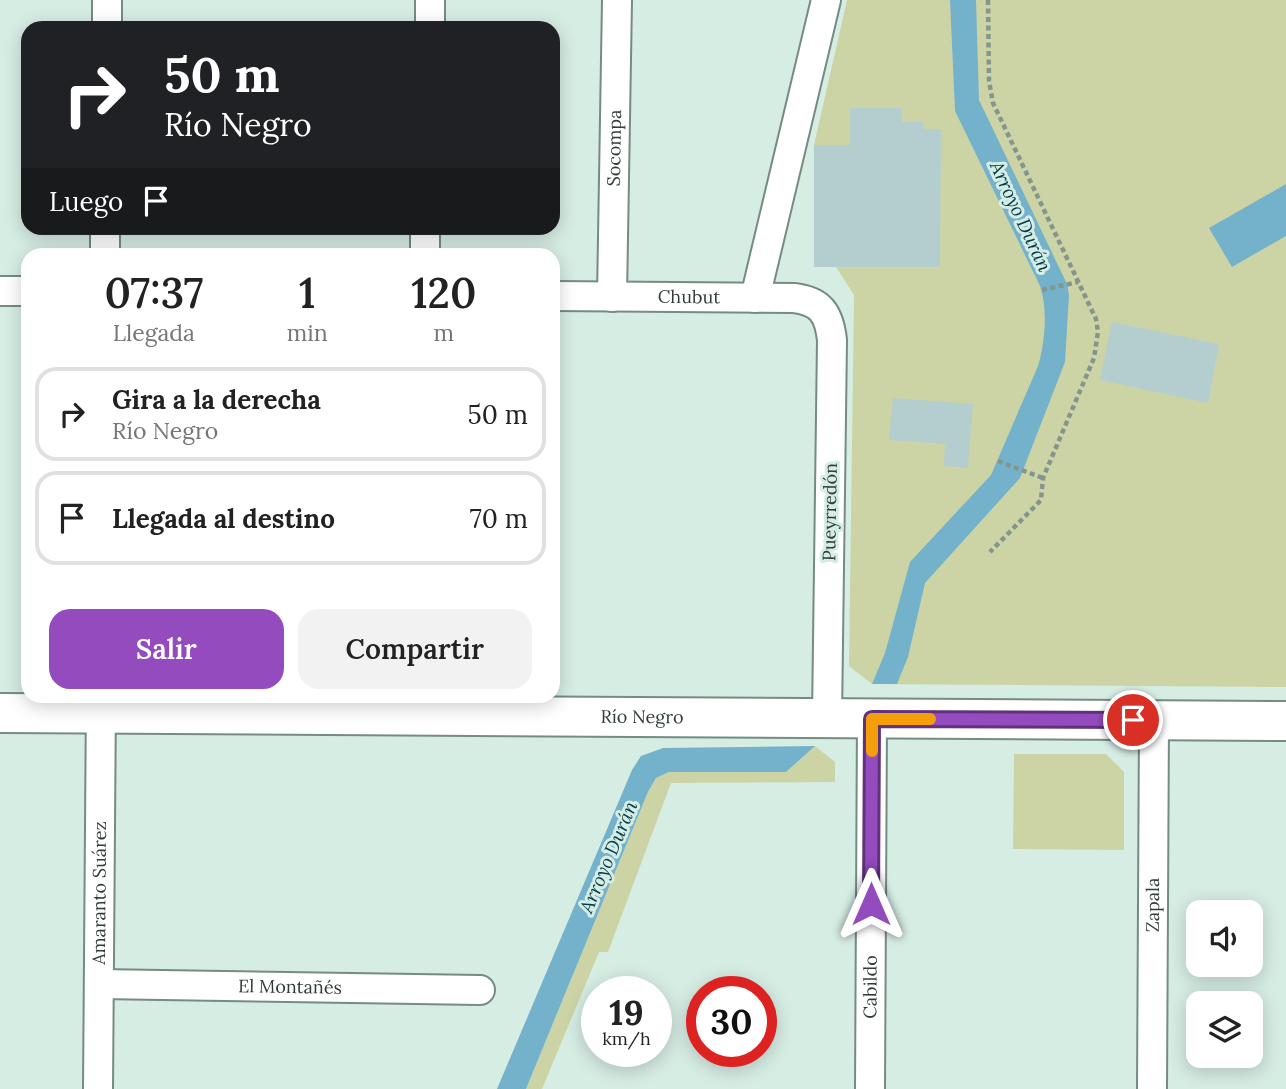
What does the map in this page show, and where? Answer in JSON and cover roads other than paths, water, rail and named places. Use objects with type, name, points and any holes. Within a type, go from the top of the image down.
[{"type":"street","points":[[107,0],[107,21]]},
{"type":"street","points":[[430,0],[430,21]]},
{"type":"street","name":"Socompa","points":[[612,297],[617,0]]},
{"type":"street","points":[[755,298],[826,0]]},
{"type":"street","points":[[0,291],[21,291]]},
{"type":"street","name":"Chubut","points":[[560,296],[804,299],[823,308]]},
{"type":"street","name":"Pueyrredón","points":[[823,308],[828,317],[832,340],[827,718]]},
{"type":"street","name":"Río Negro","points":[[0,713],[101,705],[415,706],[872,719],[1286,721]]},
{"type":"street","name":"Amaranto Suárez","points":[[98,1089],[101,705]]},
{"type":"street","name":"Cabildo","points":[[870,1089],[872,719]]},
{"type":"street","name":"Zapala","points":[[1152,1089],[1154,720]]},
{"type":"street","name":"El Montañés","points":[[99,984],[480,990]]},
{"type":"water","name":"Arroyo Durán","points":[[950,0],[976,0],[979,100],[1067,284],[1069,295],[1065,362],[1020,478],[925,583],[908,657],[897,684],[872,684],[885,653],[910,562],[991,475],[1038,366],[1044,337],[1045,315],[1040,286],[955,111]]},
{"type":"water","points":[[1286,184],[1286,236],[1232,267],[1209,228]]},
{"type":"water","name":"Arroyo Durán","points":[[815,746],[786,772],[669,772],[656,778],[526,1089],[497,1089],[632,770],[641,756],[663,748]]}]
